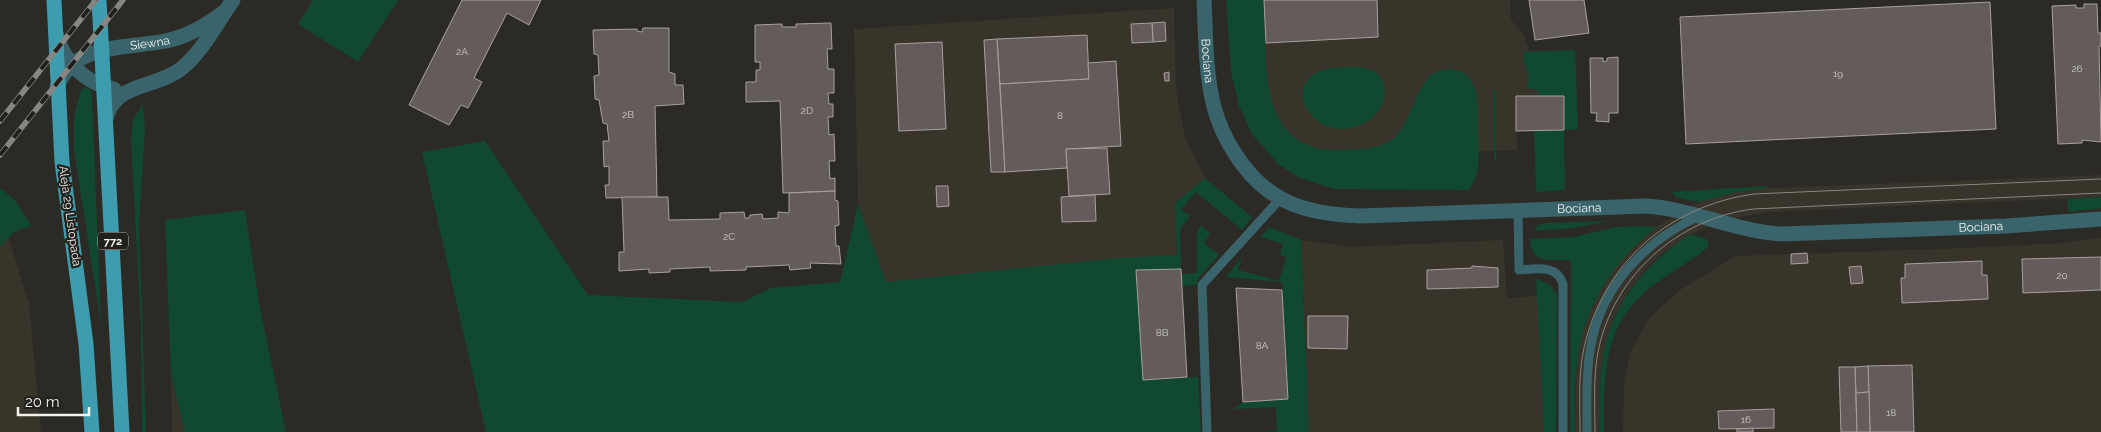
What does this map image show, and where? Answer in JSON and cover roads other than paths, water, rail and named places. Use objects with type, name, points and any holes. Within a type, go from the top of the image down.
[{"type":"main road","name":"Aleja 29 Listopada","points":[[54,0],[62,162],[86,344],[92,432]]},
{"type":"main road","name":"772","points":[[99,0],[122,432]]},
{"type":"street","name":"Bociana","points":[[1204,0],[1210,84],[1214,107],[1221,127],[1242,165],[1252,178],[1280,199],[1298,207],[1334,215],[1360,216],[1646,206],[1679,210],[1758,232],[1781,234],[2006,226],[2101,220]]},
{"type":"street","name":"Siewna","points":[[57,87],[63,74],[72,64],[86,55],[176,38],[196,30],[229,6]]},
{"type":"street","name":"Siewna","points":[[106,119],[108,109],[114,100],[130,90],[157,82],[182,68],[201,48],[229,6]]},
{"type":"street","name":"Siewna","points":[[55,25],[60,46],[72,64],[90,80],[104,86],[130,90]]},
{"type":"lane","points":[[1208,432],[1202,285],[1280,199]]},
{"type":"lane","points":[[1518,210],[1519,270],[1550,270],[1559,275],[1563,284],[1563,432]]},
{"type":"lane","points":[[1587,432],[1589,364],[1595,328],[1606,301],[1630,265],[1649,246],[1676,227],[1698,216]]},
{"type":"tram line","points":[[1580,432],[1582,358],[1593,317],[1607,290],[1624,265],[1644,244],[1668,226],[1694,211],[1723,201],[1754,194],[2101,179]]},
{"type":"tram line","points":[[1595,432],[1596,362],[1606,324],[1618,299],[1634,276],[1653,256],[1675,239],[1699,225],[1725,215],[1753,209],[2101,193]]},
{"type":"railway","points":[[0,121],[96,0]]},
{"type":"railway","points":[[0,155],[123,0]]}]
